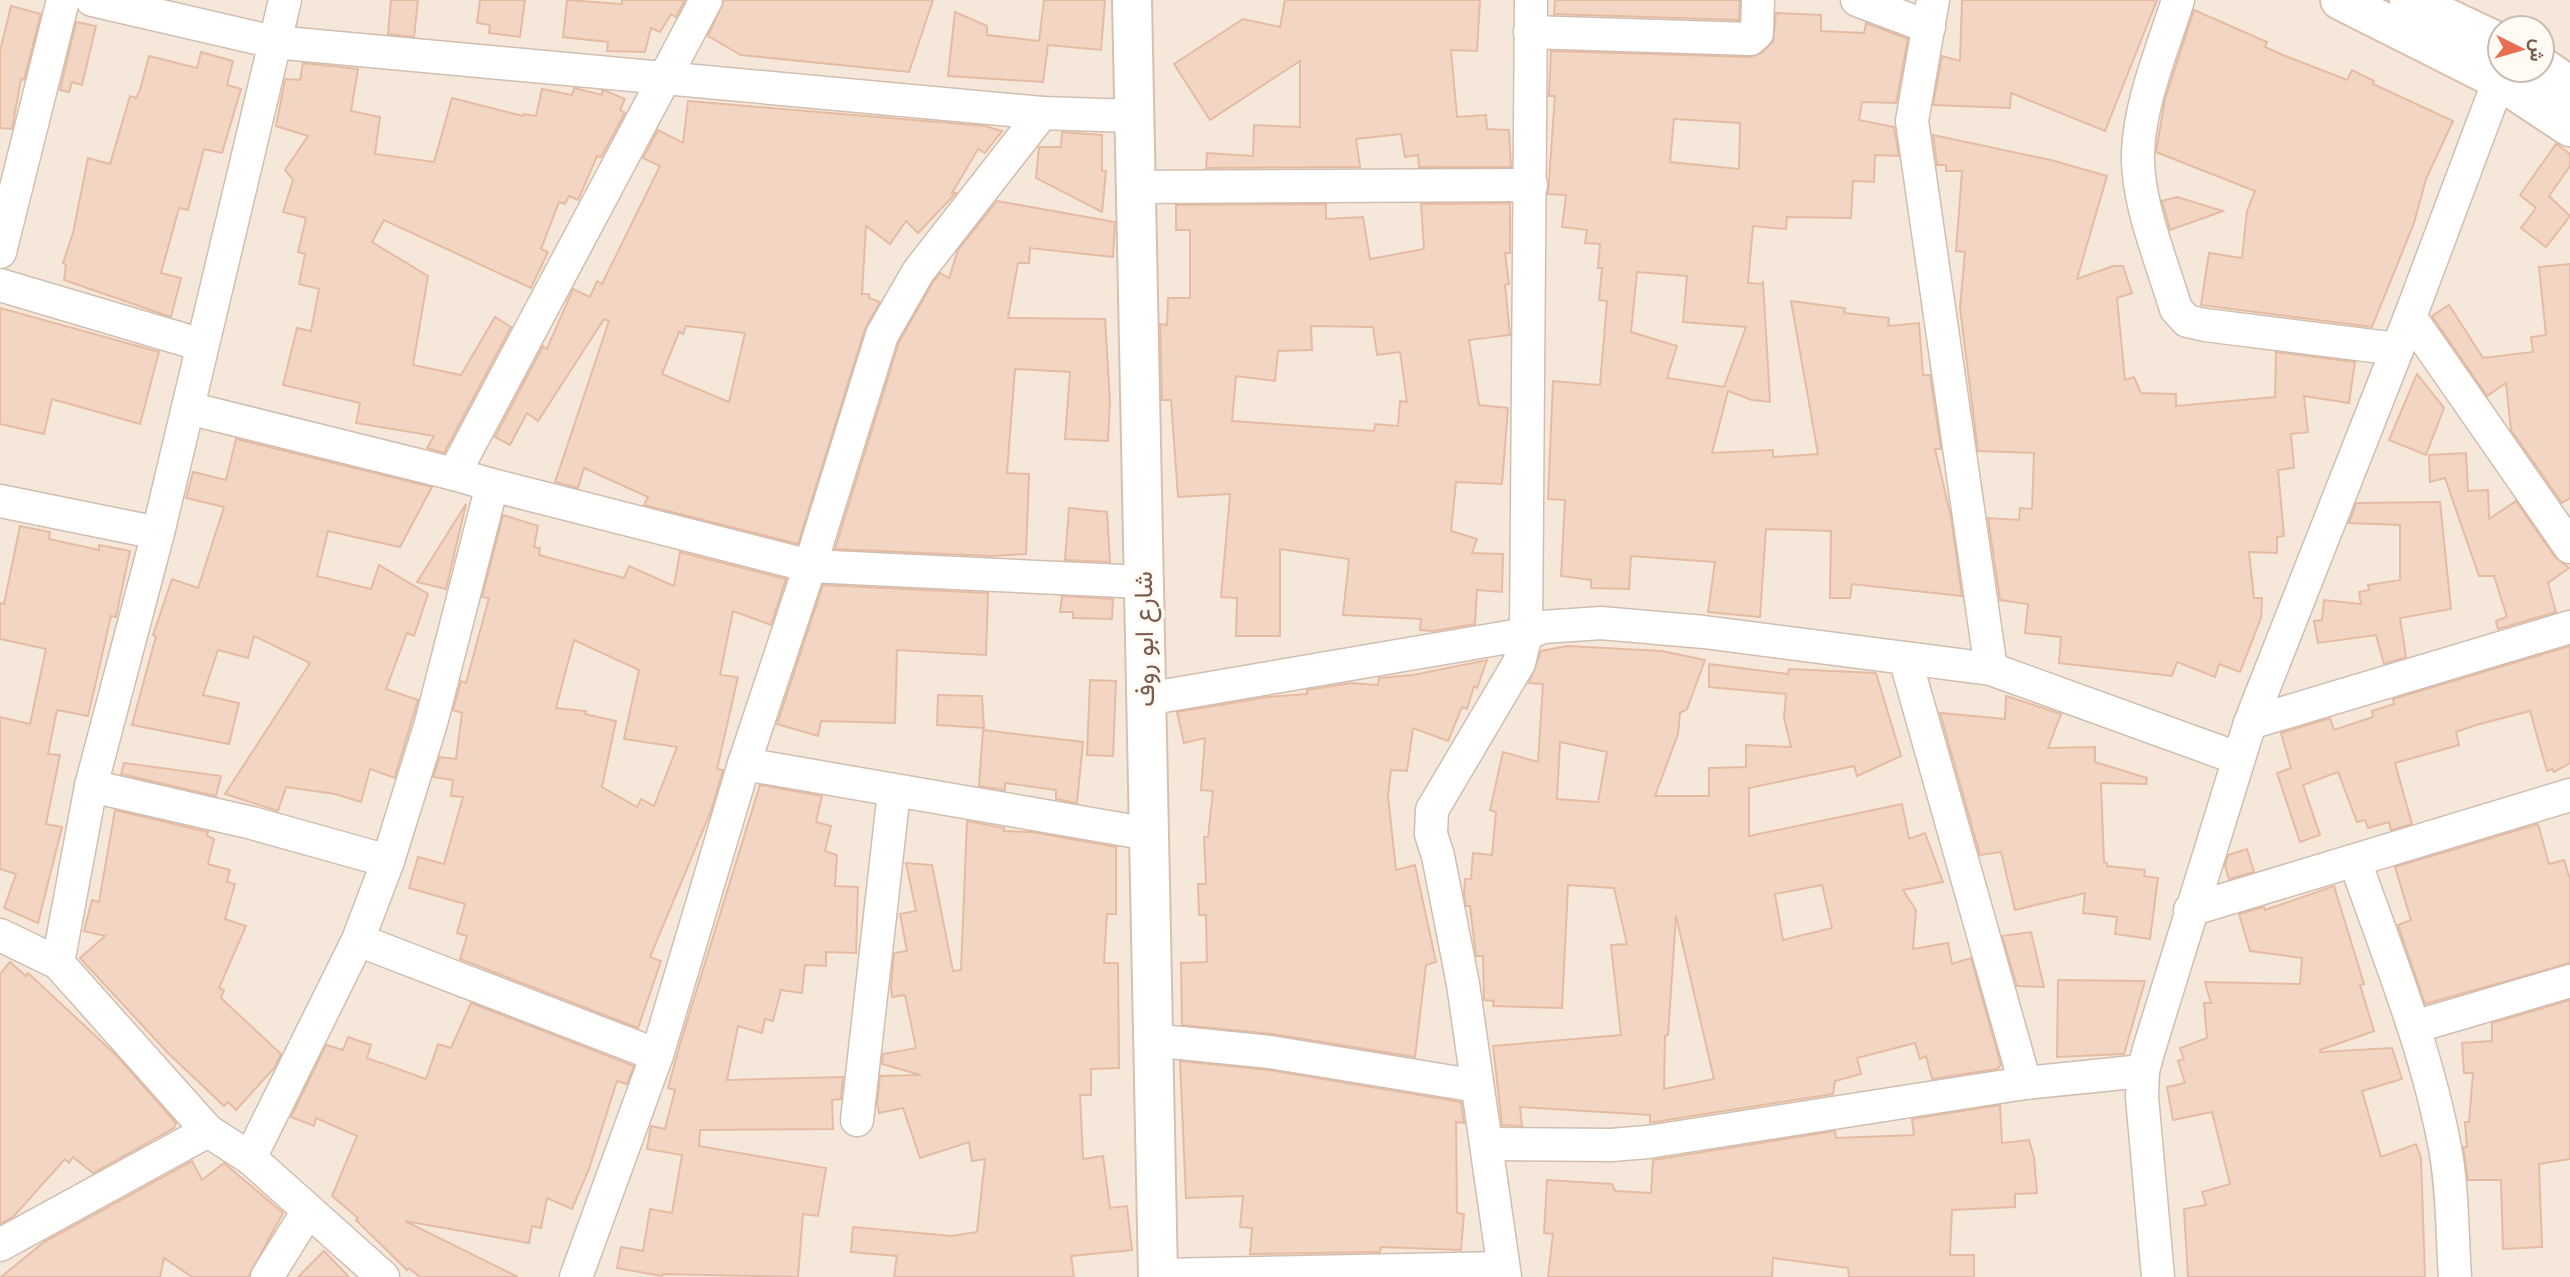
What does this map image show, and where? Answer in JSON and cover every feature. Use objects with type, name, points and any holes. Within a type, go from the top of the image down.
[{"type":"street","points":[[0,252],[63,0]]},
{"type":"street","points":[[92,0],[274,42],[1042,113],[1133,116]]},
{"type":"street","points":[[58,963],[91,786],[158,533],[285,0]]},
{"type":"street","points":[[454,474],[706,0]]},
{"type":"street","name":"شارع ابو روف","points":[[1132,0],[1151,1040],[1158,1276]]},
{"type":"street","points":[[1158,1276],[1504,1272],[1462,984],[1438,856],[1431,834],[1432,810],[1519,663],[1526,634],[1531,0]]},
{"type":"street","points":[[1530,32],[1750,39],[1757,33],[1758,0]]},
{"type":"street","points":[[1857,0],[1931,14],[1912,121],[1991,669]]},
{"type":"street","points":[[2178,0],[2146,108],[2138,153],[2141,185],[2176,309],[2187,321],[2205,325],[2397,349]]},
{"type":"street","points":[[2340,0],[2486,56]]},
{"type":"street","points":[[2409,0],[2486,52]]},
{"type":"street","points":[[2158,1277],[2142,1097],[2143,1071],[2237,758],[2410,317],[2491,84]]},
{"type":"street","points":[[2524,84],[2570,127]]},
{"type":"street","points":[[576,1277],[657,1055],[744,764],[810,566],[867,375],[882,335],[899,301],[1042,113]]},
{"type":"street","points":[[1135,187],[1531,185]]},
{"type":"street","points":[[0,285],[202,345]]},
{"type":"street","points":[[2410,317],[2570,547]]},
{"type":"street","points":[[188,408],[810,566],[1143,582]]},
{"type":"street","points":[[250,1158],[358,940],[388,861],[431,723],[492,485]]},
{"type":"street","points":[[0,501],[158,533]]},
{"type":"street","points":[[1146,699],[1526,634],[1543,627],[1601,623],[1704,632],[1991,669],[2237,758]]},
{"type":"street","points":[[2250,723],[2570,626]]},
{"type":"street","points":[[1905,658],[2025,1083]]},
{"type":"street","points":[[744,764],[1149,834]]},
{"type":"street","points":[[91,786],[253,823],[388,861]]},
{"type":"street","points":[[857,1120],[894,792]]},
{"type":"street","points":[[2190,910],[2570,795]]},
{"type":"street","points":[[2355,861],[2414,1027],[2446,1150],[2455,1277]]},
{"type":"street","points":[[0,935],[58,963],[208,1130],[250,1158],[383,1277]]},
{"type":"street","points":[[358,940],[657,1055]]},
{"type":"street","points":[[2414,1027],[2570,981]]},
{"type":"street","points":[[1151,1040],[1270,1052],[1476,1086]]},
{"type":"street","points":[[1487,1144],[1611,1145],[1648,1142],[2025,1083],[2143,1071]]},
{"type":"street","points":[[0,1245],[208,1130]]},
{"type":"street","points":[[267,1277],[308,1211]]},
{"type":"shaded area","points":[[0,0],[2570,0],[2570,1277],[0,1277]]},
{"type":"building","points":[[391,0],[418,0],[414,37],[388,34]]},
{"type":"building","points":[[480,0],[525,0],[520,37],[489,33],[490,25],[477,23]]},
{"type":"building","points":[[567,0],[622,4],[622,0],[685,0],[676,17],[671,14],[660,32],[651,28],[645,52],[607,51],[608,42],[563,37]]},
{"type":"building","points":[[724,0],[933,0],[909,72],[741,55],[708,36]]},
{"type":"building","points":[[1044,0],[1105,0],[1101,50],[1048,45],[1043,82],[948,76],[955,12],[987,26],[987,35],[1039,41]]},
{"type":"building","points":[[1285,0],[1480,0],[1477,51],[1451,50],[1457,117],[1486,115],[1487,129],[1509,130],[1511,167],[1419,167],[1418,155],[1405,157],[1401,134],[1356,139],[1360,167],[1206,168],[1207,153],[1253,156],[1254,125],[1300,127],[1300,61],[1210,120],[1174,64],[1243,19],[1280,27]]},
{"type":"building","points":[[1555,0],[1740,0],[1739,20],[1554,14]]},
{"type":"building","points":[[1962,0],[2157,0],[2105,131],[2011,93],[2010,108],[1933,105],[1942,56],[1960,61]]},
{"type":"building","points":[[11,6],[41,14],[24,80],[21,79],[12,129],[0,128],[0,51]]},
{"type":"building","points":[[2194,10],[2267,42],[2265,47],[2347,80],[2352,70],[2374,81],[2373,84],[2453,121],[2426,179],[2414,223],[2372,327],[2201,305],[2209,253],[2242,258],[2247,211],[2255,191],[2156,152],[2165,99]]},
{"type":"building","points":[[1776,13],[1821,15],[1821,31],[1864,33],[1866,23],[1908,39],[1896,103],[1862,102],[1859,120],[1894,127],[1899,156],[1875,155],[1874,182],[1853,181],[1851,218],[1787,217],[1786,229],[1753,226],[1748,283],[1762,284],[1763,281],[1770,402],[1752,400],[1728,391],[1712,453],[1773,450],[1773,457],[1818,454],[1791,301],[1845,308],[1844,313],[1889,318],[1888,326],[1919,323],[1923,375],[1930,375],[1941,449],[1935,449],[1951,517],[1962,596],[1852,584],[1850,598],[1830,598],[1831,531],[1766,529],[1760,617],[1708,612],[1715,562],[1631,556],[1629,589],[1591,588],[1591,580],[1561,576],[1565,500],[1548,499],[1553,381],[1600,385],[1607,301],[1599,300],[1602,268],[1598,268],[1600,244],[1585,243],[1587,230],[1562,227],[1566,195],[1548,194],[1555,96],[1549,96],[1551,51],[1750,57],[1762,53],[1773,41]],"holes":[[[1674,119],[1740,123],[1739,169],[1670,162]],[[1637,272],[1687,276],[1683,322],[1746,327],[1724,387],[1667,378],[1677,346],[1631,332]]]},
{"type":"building","points":[[76,22],[96,26],[82,85],[72,82],[69,92],[60,90]]},
{"type":"building","points":[[201,52],[233,61],[227,85],[241,89],[222,153],[204,149],[188,210],[179,208],[161,273],[181,278],[171,317],[64,280],[66,265],[63,263],[73,233],[88,158],[110,164],[130,96],[136,98],[140,90],[149,56],[197,68]]},
{"type":"building","points":[[303,63],[358,69],[351,111],[380,117],[375,154],[434,162],[452,98],[523,116],[536,116],[542,89],[572,95],[574,88],[602,95],[602,91],[606,91],[625,99],[620,110],[625,113],[601,157],[597,156],[578,200],[569,196],[565,204],[559,202],[541,249],[548,252],[531,288],[384,220],[372,242],[428,276],[413,365],[461,375],[495,317],[511,327],[444,453],[427,448],[434,436],[356,423],[360,403],[283,385],[297,328],[311,331],[319,289],[299,284],[305,254],[298,252],[306,218],[283,212],[293,180],[285,170],[308,136],[276,126],[285,79],[300,80]]},
{"type":"building","points":[[688,101],[985,126],[1002,131],[985,153],[978,149],[952,193],[956,193],[918,233],[906,221],[890,244],[866,226],[862,294],[869,294],[869,298],[880,302],[865,329],[798,544],[644,505],[648,497],[584,468],[578,488],[555,482],[609,321],[604,319],[538,421],[527,413],[510,445],[495,437],[543,346],[547,349],[573,289],[590,297],[597,281],[602,284],[660,166],[643,158],[658,130],[683,143]],"holes":[[[686,326],[745,333],[729,402],[662,374],[679,332],[683,334]]]},
{"type":"building","points":[[1062,132],[1102,135],[1102,171],[1106,171],[1102,212],[1036,178],[1039,147],[1061,147]]},
{"type":"building","points":[[1933,135],[2051,160],[2107,176],[2077,279],[2113,266],[2123,266],[2132,293],[2117,298],[2125,380],[2134,377],[2141,393],[2176,394],[2176,406],[2275,397],[2276,352],[2355,362],[2349,403],[2304,396],[2308,432],[2291,434],[2294,468],[2278,470],[2284,536],[2277,537],[2277,553],[2249,552],[2254,598],[2262,598],[2261,618],[2240,672],[2219,664],[2215,677],[2177,662],[2172,676],[2059,663],[2061,637],[2025,633],[2028,604],[2000,600],[1988,518],[2019,520],[2020,508],[2032,509],[2034,453],[1978,451],[1960,308],[1965,252],[1956,251],[1962,171],[1946,171],[1946,165],[1937,165]]},
{"type":"building","points":[[2556,144],[2570,154],[2570,166],[2549,196],[2570,216],[2546,247],[2521,228],[2536,208],[2520,195]]},
{"type":"building","points":[[2177,197],[2223,211],[2170,230],[2162,201]]},
{"type":"building","points":[[997,201],[1115,222],[1113,257],[1030,248],[1029,263],[1018,263],[1008,318],[1105,319],[1110,401],[1108,441],[1065,439],[1070,372],[1015,369],[1007,473],[1029,474],[1026,554],[990,556],[835,549],[899,342],[933,282],[940,273],[949,278],[958,250]]},
{"type":"building","points":[[1510,203],[1510,253],[1505,253],[1509,284],[1505,285],[1510,335],[1469,340],[1479,405],[1508,408],[1502,484],[1456,482],[1451,531],[1477,539],[1472,553],[1503,554],[1502,592],[1477,590],[1475,624],[1433,631],[1420,630],[1421,619],[1343,615],[1349,559],[1280,549],[1280,636],[1236,636],[1237,598],[1221,597],[1230,494],[1178,497],[1171,400],[1162,400],[1160,324],[1167,325],[1168,298],[1190,298],[1190,230],[1176,230],[1176,205],[1326,204],[1326,219],[1363,217],[1370,259],[1424,249],[1421,204]],"holes":[[[1311,326],[1373,327],[1377,355],[1400,352],[1407,402],[1400,401],[1398,426],[1375,424],[1374,431],[1232,421],[1236,376],[1275,381],[1278,351],[1312,350]]]},
{"type":"building","points":[[2570,264],[2570,498],[2562,503],[2511,430],[2506,383],[2487,396],[2432,316],[2449,305],[2483,358],[2533,352],[2531,337],[2546,335],[2539,267]]},
{"type":"building","points":[[0,308],[159,352],[140,424],[52,399],[44,434],[0,424]]},
{"type":"building","points":[[2417,374],[2444,408],[2426,455],[2389,440]]},
{"type":"building","points":[[236,439],[432,487],[400,547],[328,531],[317,576],[371,589],[379,565],[428,594],[414,636],[407,633],[386,689],[418,700],[395,778],[370,769],[361,802],[335,794],[286,787],[278,811],[225,794],[310,663],[254,636],[248,658],[218,650],[203,695],[239,703],[229,744],[132,725],[156,636],[153,635],[172,579],[198,588],[224,507],[186,498],[193,472],[226,480]]},
{"type":"building","points":[[2466,453],[2468,491],[2488,490],[2489,519],[2516,501],[2555,557],[2569,568],[2548,583],[2556,612],[2498,629],[2496,621],[2507,617],[2494,576],[2479,576],[2445,478],[2430,482],[2429,455]]},
{"type":"building","points":[[2440,502],[2451,609],[2400,618],[2406,657],[2384,664],[2376,635],[2318,643],[2314,621],[2322,620],[2324,600],[2361,604],[2359,592],[2369,590],[2368,585],[2400,580],[2400,525],[2349,523],[2356,503]]},
{"type":"building","points":[[466,504],[446,589],[417,582]]},
{"type":"building","points":[[1069,508],[1107,512],[1110,562],[1065,560]]},
{"type":"building","points":[[503,515],[538,526],[534,547],[540,548],[539,555],[624,578],[629,566],[674,586],[680,552],[786,579],[771,625],[733,611],[720,675],[738,677],[717,769],[723,770],[711,811],[650,957],[661,961],[638,1028],[460,959],[467,936],[457,933],[465,904],[409,888],[418,857],[444,864],[463,797],[451,796],[453,780],[433,777],[440,757],[456,759],[462,713],[453,710],[461,681],[466,683],[489,598],[482,597]],"holes":[[[574,640],[639,670],[624,739],[677,747],[654,806],[641,799],[637,807],[602,787],[616,721],[585,714],[586,711],[556,708]]]},
{"type":"building","points":[[20,526],[50,532],[49,539],[99,550],[99,545],[130,551],[116,617],[111,616],[88,716],[57,710],[48,754],[60,755],[46,824],[62,827],[38,923],[4,908],[16,874],[0,869],[0,717],[30,724],[46,649],[0,639],[0,603],[4,604]]},
{"type":"building","points":[[823,585],[988,593],[986,655],[897,650],[895,723],[821,721],[818,736],[777,724]]},
{"type":"building","points":[[1062,596],[1113,599],[1112,619],[1073,618],[1073,612],[1060,612]]},
{"type":"building","points":[[1567,646],[1662,651],[1705,660],[1687,709],[1680,713],[1678,734],[1655,796],[1709,796],[1709,768],[1746,767],[1746,745],[1791,747],[1784,718],[1786,694],[1709,687],[1709,664],[1788,674],[1789,669],[1876,673],[1901,756],[1857,776],[1854,766],[1749,788],[1749,836],[1902,804],[1909,839],[1925,833],[1943,882],[1903,890],[1916,910],[1913,949],[1948,943],[1952,964],[1971,958],[2001,1065],[1997,1069],[1932,1079],[1926,1056],[1920,1059],[1915,1043],[1857,1058],[1861,1074],[1835,1081],[1833,1094],[1650,1123],[1650,1115],[1520,1107],[1522,1126],[1502,1125],[1493,1046],[1621,1035],[1611,945],[1627,944],[1614,888],[1568,885],[1562,1008],[1493,1006],[1494,1001],[1484,1000],[1483,956],[1476,956],[1470,906],[1466,906],[1464,893],[1465,879],[1471,879],[1473,853],[1492,855],[1496,812],[1490,810],[1503,752],[1538,762],[1543,684],[1529,683],[1541,651]],"holes":[[[1560,742],[1607,752],[1598,802],[1557,799]],[[1822,885],[1832,928],[1783,940],[1775,894]],[[1676,916],[1714,1079],[1664,1089],[1665,1036],[1668,1035]]]},
{"type":"building","points":[[2570,646],[2570,763],[2554,772],[2552,769],[2547,771],[2530,711],[2476,725],[2456,732],[2459,745],[2395,763],[2412,824],[2391,830],[2389,822],[2368,828],[2365,820],[2357,822],[2338,772],[2303,785],[2320,835],[2300,842],[2277,773],[2291,768],[2281,733],[2330,718],[2334,730],[2373,717],[2372,711],[2394,704],[2393,699]]},
{"type":"building","points":[[1487,660],[1477,688],[1474,686],[1467,709],[1462,707],[1448,741],[1413,728],[1407,771],[1391,770],[1388,796],[1396,870],[1415,865],[1436,962],[1426,965],[1415,1057],[1273,1034],[1182,1025],[1181,963],[1207,962],[1206,915],[1199,915],[1198,884],[1206,884],[1204,837],[1208,837],[1213,791],[1201,790],[1205,738],[1184,743],[1177,712],[1268,697],[1307,694],[1307,690],[1351,683],[1378,685],[1379,678],[1413,675]]},
{"type":"building","points":[[1090,680],[1116,681],[1113,756],[1087,755]]},
{"type":"building","points":[[938,695],[982,696],[984,728],[937,725]]},
{"type":"building","points":[[2006,696],[2061,714],[2048,748],[2095,747],[2095,762],[2147,778],[2146,784],[2101,783],[2104,862],[2107,866],[2145,870],[2144,876],[2158,878],[2150,939],[2115,934],[2117,917],[2083,913],[2085,893],[2015,910],[2001,852],[1980,855],[1940,713],[2005,719]]},
{"type":"building","points":[[983,730],[1083,742],[1077,803],[1056,799],[1056,790],[1005,783],[1005,790],[979,786]]},
{"type":"building","points":[[124,763],[221,776],[216,796],[121,774]]},
{"type":"building","points":[[760,785],[822,796],[816,822],[831,826],[825,851],[837,855],[835,886],[858,887],[856,953],[826,952],[826,966],[805,965],[802,993],[781,990],[773,1021],[765,1019],[762,1033],[738,1026],[727,1080],[843,1077],[841,1099],[832,1100],[833,1129],[700,1130],[699,1146],[826,1168],[818,1216],[803,1214],[798,1277],[662,1276],[617,1268],[621,1247],[643,1251],[650,1209],[672,1213],[682,1155],[647,1149],[651,1126],[665,1129],[675,1090],[668,1088],[680,1044]]},
{"type":"building","points":[[115,810],[208,832],[207,836],[214,839],[208,864],[230,870],[227,882],[235,884],[225,919],[246,926],[219,988],[224,990],[221,998],[281,1054],[275,1067],[236,1110],[228,1102],[224,1106],[167,1052],[80,958],[105,936],[84,931],[92,900],[99,902]]},
{"type":"building","points":[[967,821],[1004,828],[1004,831],[1032,832],[1116,847],[1116,914],[1107,914],[1104,963],[1118,963],[1119,1068],[1091,1069],[1091,1095],[1080,1095],[1083,1159],[1103,1156],[1110,1208],[1127,1206],[1132,1250],[1071,1256],[1074,1277],[894,1277],[897,1256],[851,1252],[853,1227],[952,1236],[977,1232],[985,1159],[972,1161],[969,1142],[920,1158],[903,1108],[879,1113],[877,1104],[880,1076],[921,1075],[882,1064],[883,1054],[916,1048],[905,995],[892,997],[891,987],[894,953],[907,951],[900,914],[916,911],[906,863],[932,865],[953,971],[961,970]]},
{"type":"building","points":[[2538,824],[2549,864],[2564,860],[2570,879],[2570,963],[2425,1004],[2398,925],[2411,920],[2395,867]]},
{"type":"building","points":[[2247,849],[2254,872],[2229,879],[2225,866],[2228,855]]},
{"type":"building","points":[[2334,886],[2364,984],[2360,985],[2374,1031],[2320,1052],[2392,1048],[2402,1079],[2362,1091],[2381,1157],[2416,1144],[2421,1158],[2425,1277],[2188,1277],[2184,1209],[2206,1205],[2202,1192],[2230,1184],[2212,1112],[2173,1120],[2167,1087],[2185,1083],[2178,1061],[2184,1059],[2180,1048],[2207,1038],[2204,1003],[2211,1003],[2205,982],[2300,984],[2302,958],[2250,951],[2239,914],[2264,907],[2265,910]]},
{"type":"building","points":[[2031,932],[2044,987],[2017,986],[2002,936]]},
{"type":"building","points":[[10,962],[26,976],[28,973],[117,1056],[176,1123],[174,1128],[93,1173],[73,1157],[69,1163],[65,1159],[14,1216],[0,1224],[0,974]]},
{"type":"building","points":[[2058,980],[2145,981],[2124,1054],[2057,1057]]},
{"type":"building","points":[[2570,1000],[2570,1159],[2539,1164],[2542,1247],[2503,1249],[2501,1180],[2468,1180],[2463,1147],[2467,1147],[2465,1122],[2469,1122],[2473,1073],[2464,1073],[2462,1043],[2492,1041],[2492,1023]]},
{"type":"building","points":[[471,1003],[634,1066],[627,1084],[617,1081],[589,1169],[572,1209],[547,1198],[541,1228],[532,1226],[529,1243],[405,1221],[518,1277],[420,1277],[409,1268],[407,1270],[356,1220],[358,1218],[332,1196],[357,1136],[316,1118],[314,1126],[291,1117],[326,1045],[343,1050],[348,1037],[371,1045],[367,1058],[426,1079],[438,1044],[451,1048]]},
{"type":"building","points":[[1180,1061],[1268,1070],[1461,1102],[1464,1123],[1456,1122],[1457,1213],[1464,1214],[1461,1250],[1381,1247],[1380,1252],[1250,1254],[1252,1228],[1240,1227],[1243,1196],[1186,1198]]},
{"type":"building","points":[[2000,1105],[2002,1143],[2029,1140],[2034,1157],[2037,1193],[2015,1194],[2015,1207],[1952,1210],[1950,1255],[1974,1255],[1974,1277],[1849,1277],[1848,1268],[1773,1258],[1772,1277],[1548,1277],[1553,1234],[1544,1233],[1547,1180],[1612,1184],[1615,1191],[1651,1193],[1653,1160],[1835,1131],[1836,1138],[1914,1135],[1912,1119]]},
{"type":"building","points":[[192,1161],[202,1180],[224,1163],[283,1213],[248,1277],[192,1277],[164,1258],[160,1277],[1,1277],[44,1242]]},
{"type":"building","points":[[324,1251],[349,1277],[298,1277]]}]
